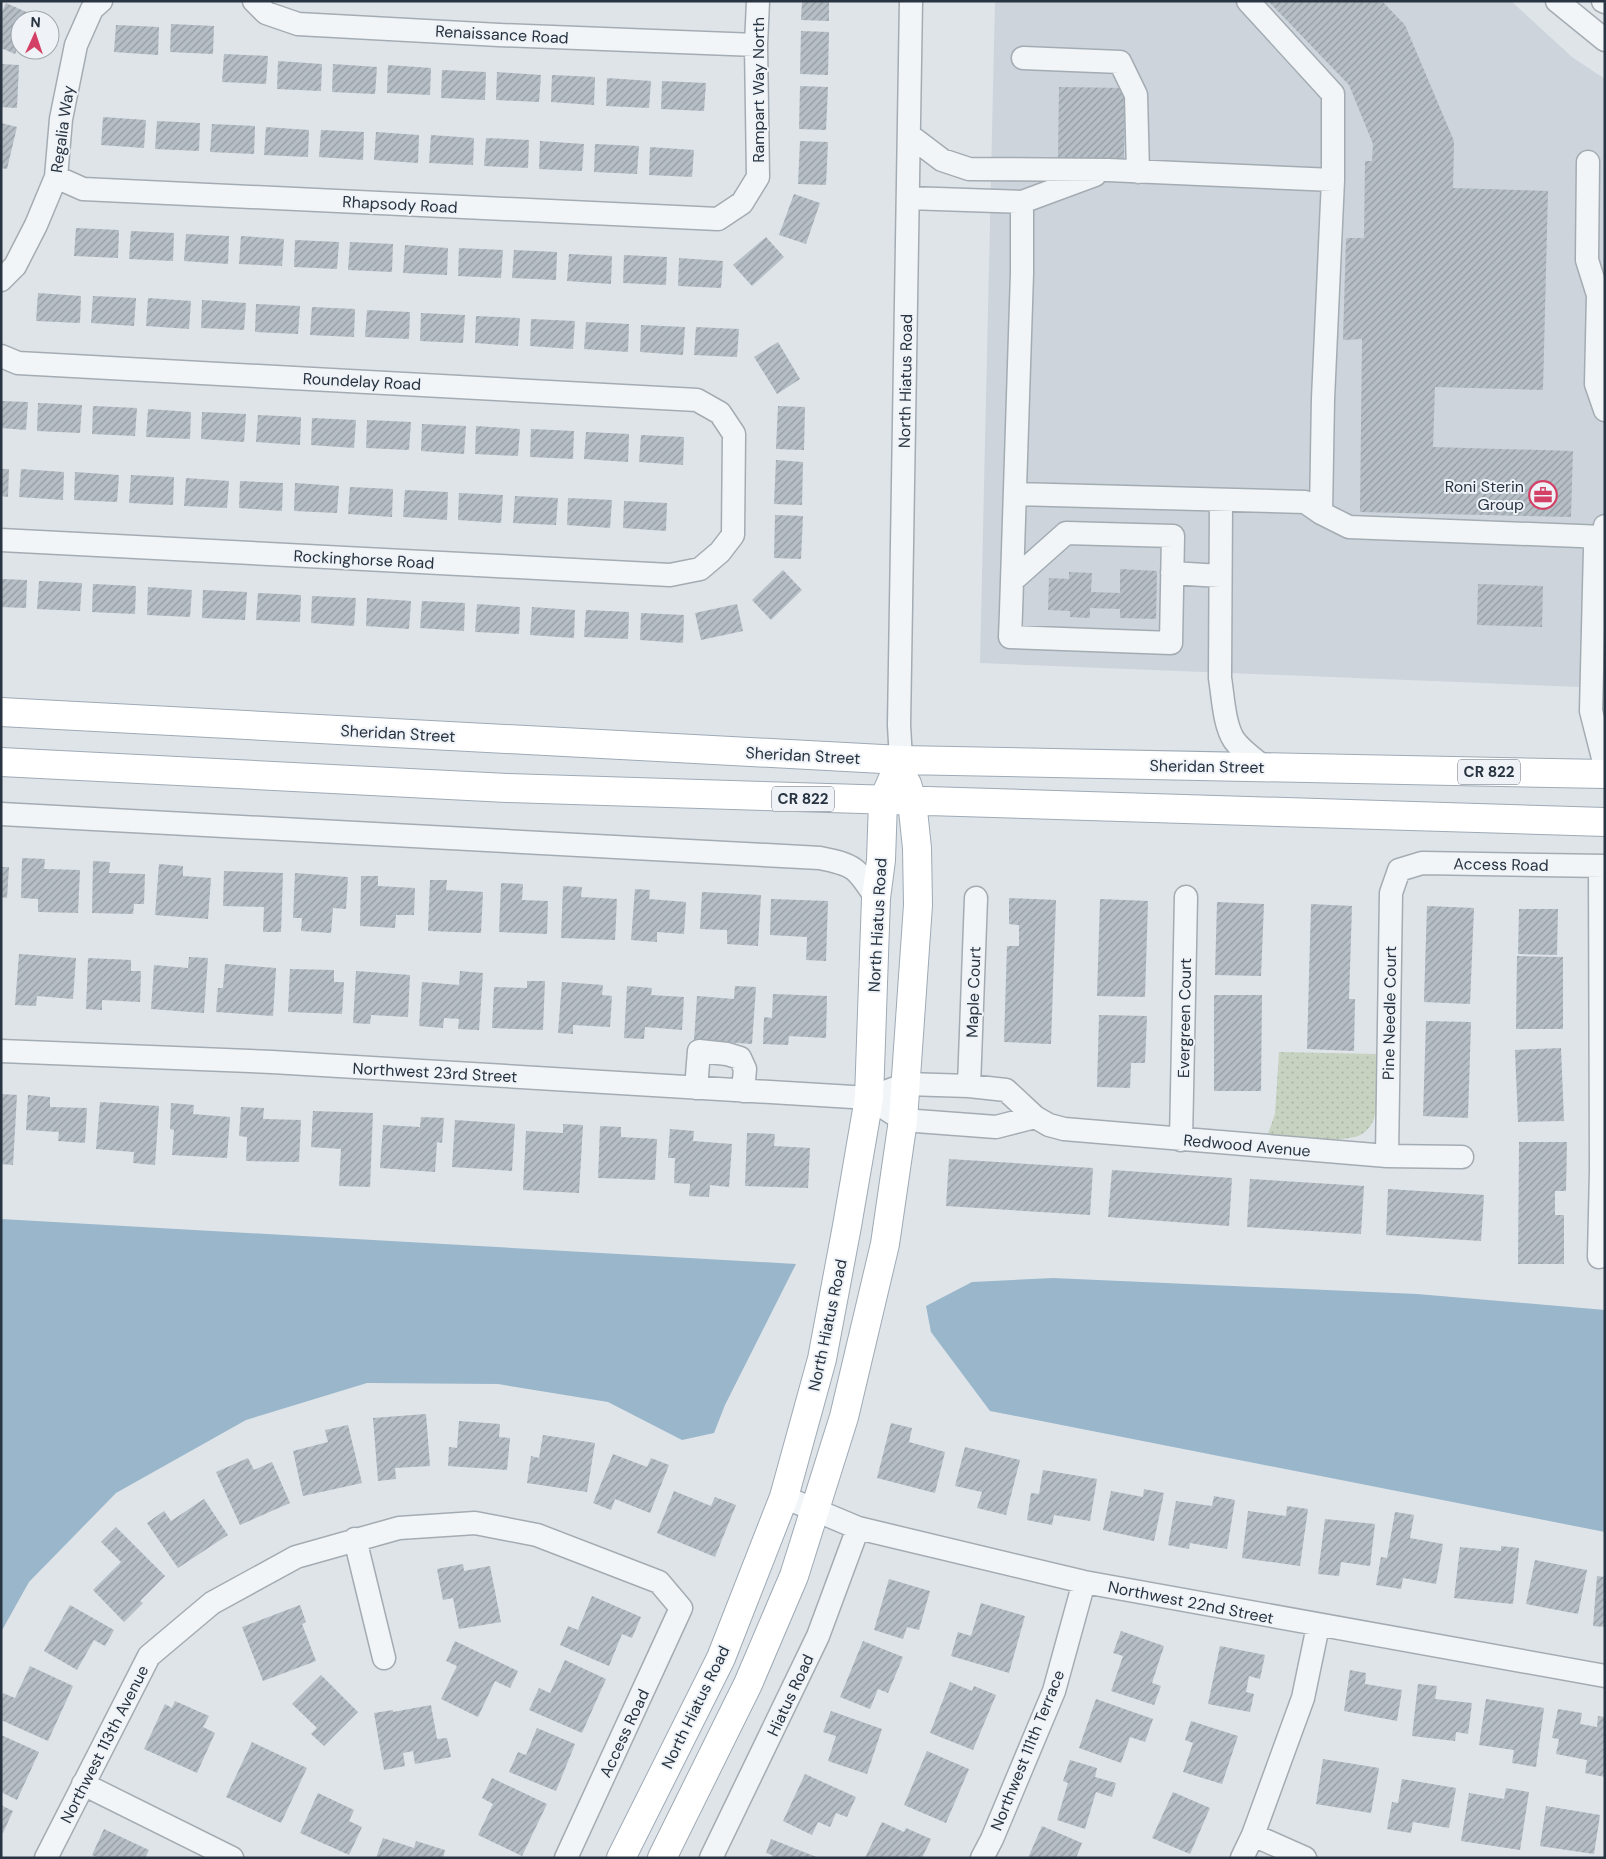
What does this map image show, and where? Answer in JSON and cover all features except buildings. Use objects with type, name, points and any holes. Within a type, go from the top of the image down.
[{"type":"main road","name":"Sheridan Street","points":[[1,712],[900,760],[1605,774]]},
{"type":"main road","name":"North Hiatus Road","points":[[662,1858],[748,1684],[794,1576],[844,1417],[885,1244],[903,1120],[918,905],[917,848],[912,801],[900,760]]},
{"type":"main road","name":"North Hiatus Road","points":[[621,1858],[721,1658],[784,1497],[822,1359],[869,1098],[876,898],[881,860],[883,801],[900,760]]},
{"type":"main road","name":"CR 822","points":[[1,762],[507,788],[1605,822]]},
{"type":"street","name":"Regalia Way","points":[[1,280],[15,266],[36,225],[56,178],[60,119],[76,45],[92,9],[101,1]]},
{"type":"street","name":"Renaissance Road","points":[[254,1],[266,13],[298,24],[756,45]]},
{"type":"street","name":"Rampart Way North","points":[[742,203],[758,177],[756,45],[758,1]]},
{"type":"street","name":"North Hiatus Road","points":[[900,760],[911,1]]},
{"type":"street","points":[[1248,1],[1333,94],[1333,180],[1323,399],[1321,513]]},
{"type":"street","points":[[1557,1],[1605,40]]},
{"type":"street","points":[[1023,58],[1120,62],[1136,95],[1138,172]]},
{"type":"street","points":[[909,135],[942,160],[969,169],[1108,170],[1333,180]]},
{"type":"street","points":[[1605,174],[1588,162],[1587,260],[1598,295],[1596,384],[1605,410]]},
{"type":"street","points":[[908,198],[1022,202],[1108,170]]},
{"type":"street","name":"Rhapsody Road","points":[[56,178],[83,188],[718,220],[742,203]]},
{"type":"street","points":[[1012,581],[1066,532],[1174,536],[1171,643],[1010,637],[1022,273],[1022,202]]},
{"type":"street","name":"Roundelay Road","points":[[1,356],[18,362],[697,400],[720,413]]},
{"type":"street","name":"Rockinghorse Road","points":[[1,540],[670,575],[700,569],[720,552],[733,535],[734,434],[720,413]]},
{"type":"street","points":[[1014,494],[1305,502],[1321,513],[1349,527],[1604,537]]},
{"type":"street","points":[[1221,500],[1220,678],[1228,724],[1235,742],[1264,767]]},
{"type":"street","points":[[1605,524],[1604,537],[1595,548],[1591,711],[1605,766]]},
{"type":"street","points":[[1172,573],[1220,576]]},
{"type":"street","points":[[1,814],[820,858],[840,862],[860,872],[876,898]]},
{"type":"street","name":"Access Road","points":[[1399,870],[1422,863],[1602,866]]},
{"type":"street","points":[[1599,1257],[1603,1171],[1602,866]]},
{"type":"street","name":"Pine Needle Court","points":[[1387,1156],[1391,893],[1399,870]]},
{"type":"street","name":"Evergreen Court","points":[[1181,1140],[1186,897]]},
{"type":"street","name":"Maple Court","points":[[969,1086],[976,898]]},
{"type":"street","name":"Northwest 23rd Street","points":[[1,1051],[272,1062],[869,1098]]},
{"type":"street","points":[[696,1088],[699,1051],[727,1054],[740,1058],[745,1069],[743,1091]]},
{"type":"street","name":"Redwood Avenue","points":[[869,1098],[906,1084],[969,1086],[1006,1090],[1035,1117],[1049,1125],[1064,1129],[1387,1156],[1462,1157]]},
{"type":"street","points":[[869,1098],[903,1120],[996,1127],[1035,1117]]},
{"type":"street","name":"Northwest 22nd Street","points":[[784,1497],[858,1528],[1084,1582],[1318,1626],[1605,1676]]},
{"type":"street","name":"Access Road","points":[[355,1539],[398,1528],[475,1523],[537,1535],[659,1582],[681,1608],[566,1858]]},
{"type":"street","name":"Hiatus Road","points":[[711,1858],[818,1636],[858,1528]]},
{"type":"street","points":[[355,1539],[384,1658]]},
{"type":"street","name":"Northwest 113th Avenue","points":[[46,1858],[149,1656],[212,1604],[296,1557],[355,1539]]},
{"type":"street","name":"Northwest 111th Terrace","points":[[982,1858],[992,1839],[1054,1691],[1084,1582]]},
{"type":"street","points":[[1242,1858],[1253,1835],[1303,1698],[1318,1626]]},
{"type":"street","points":[[83,1784],[232,1858]]},
{"type":"street","points":[[1253,1835],[1305,1858]]},
{"type":"shaded area","points":[[995,1],[1511,1],[1572,57],[1605,79],[1605,688],[980,663]]},
{"type":"green space","points":[[1279,1052],[1376,1054],[1376,1113],[1369,1128],[1358,1136],[1346,1139],[1268,1134],[1275,1114]]},
{"type":"water","points":[[1,1219],[796,1264],[725,1405],[714,1433],[682,1440],[608,1402],[498,1384],[367,1383],[246,1420],[116,1493],[29,1582],[1,1632]]},
{"type":"water","points":[[1053,1278],[1417,1294],[1605,1310],[1605,1532],[990,1411],[931,1332],[926,1306],[972,1282]]},
{"type":"place","name":"Roni Sterin Group","points":[[1543,495]]}]
